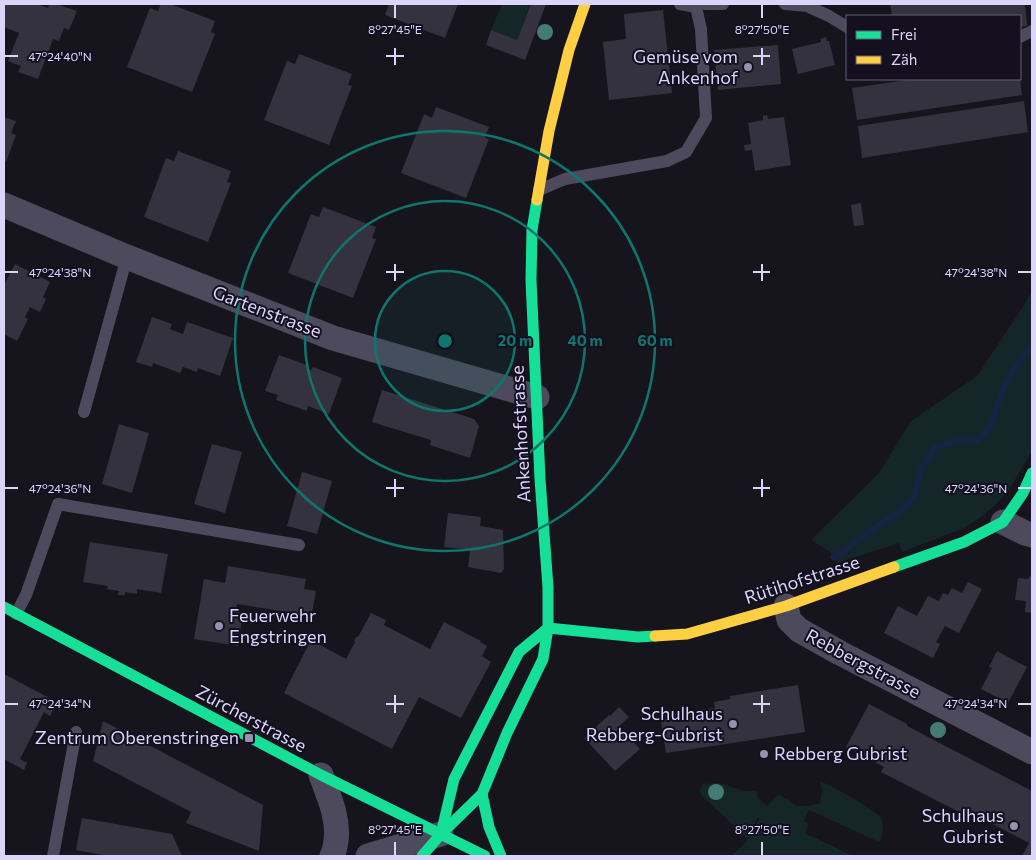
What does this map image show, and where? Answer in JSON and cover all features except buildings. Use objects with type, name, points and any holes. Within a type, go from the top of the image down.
[{"type":"street","name":"Ankenhofstrasse","points":[[548,628],[548,587],[540,479],[531,280],[532,230],[549,131],[569,50],[585,4]]},
{"type":"street","name":"Gartenstrasse","points":[[4,206],[127,257],[333,338],[537,397]]},
{"type":"street","name":"Rütihofstrasse","points":[[548,628],[638,637],[687,634],[786,606],[964,542],[1003,522],[1023,493],[1032,473]]},
{"type":"street","points":[[1003,522],[1032,535]]},
{"type":"street","name":"Rebbergstrasse","points":[[786,606],[789,620],[798,630],[1032,752]]},
{"type":"street","name":"Zürcherstrasse","points":[[4,607],[321,775],[485,856]]},
{"type":"street","points":[[422,856],[440,834],[482,794],[507,733],[543,659],[548,628]]},
{"type":"street","points":[[440,834],[454,779],[519,652],[548,628]]},
{"type":"street","points":[[321,775],[336,817],[337,831],[332,856]]},
{"type":"street","points":[[482,794],[489,828],[502,856]]},
{"type":"street","points":[[368,856],[440,834]]},
{"type":"lane","points":[[680,4],[723,4]]},
{"type":"lane","points":[[785,4],[807,6],[846,26]]},
{"type":"lane","points":[[539,190],[565,178],[667,161],[686,152],[706,118],[701,5]]},
{"type":"lane","points":[[84,412],[127,257]]},
{"type":"lane","points":[[16,614],[26,595],[58,504],[299,545]]},
{"type":"lane","points":[[53,856],[76,732]]},
{"type":"shaded area","points":[[502,4],[531,4],[517,40],[491,30]]},
{"type":"shaded area","points":[[1032,291],[1032,451],[1009,490],[979,519],[962,529],[902,552],[899,543],[838,563],[830,552],[811,540],[879,473],[911,421],[977,376]]},
{"type":"shaded area","points":[[820,781],[836,788],[881,817],[883,833],[879,842],[809,810],[804,821],[809,824],[805,833],[853,856],[731,856],[748,840],[759,819],[766,821],[758,818],[748,839],[701,795],[700,790],[703,784],[724,784],[746,791],[757,791],[758,798],[767,806],[778,795],[788,799],[794,805],[809,806],[820,803],[822,791]]},
{"type":"waterway","points":[[834,557],[901,510],[914,496],[921,470],[935,447],[959,440],[978,440],[990,427],[1004,386],[1024,354],[1032,346]]},
{"type":"traffic: fast","points":[[422,856],[441,834],[482,794],[507,733],[543,659],[548,628],[548,587],[540,479],[531,280],[532,230],[537,200]]},
{"type":"traffic: fast","points":[[894,567],[964,542],[1003,522],[1023,493],[1032,473]]},
{"type":"traffic: fast","points":[[4,607],[321,775],[485,856]]},
{"type":"traffic: fast","points":[[441,834],[454,779],[519,652],[548,628],[638,637],[655,636]]},
{"type":"traffic: fast","points":[[482,794],[489,827],[501,856]]},
{"type":"traffic: slow","points":[[537,200],[549,131],[569,50],[585,4]]},
{"type":"traffic: slow","points":[[655,636],[687,634],[786,606],[894,567]]},
{"type":"place","name":"Gemüse vom Ankenhof","points":[[748,67]]},
{"type":"place","name":"Feuerwehr Engstringen","points":[[219,626]]},
{"type":"place","name":"Schulhaus Rebberg-Gubrist","points":[[733,724]]},
{"type":"place","name":"Zentrum Oberenstringen","points":[[249,738]]},
{"type":"place","name":"Rebberg Gubrist","points":[[764,754]]},
{"type":"place","name":"Schulhaus Gubrist","points":[[1014,826]]}]
